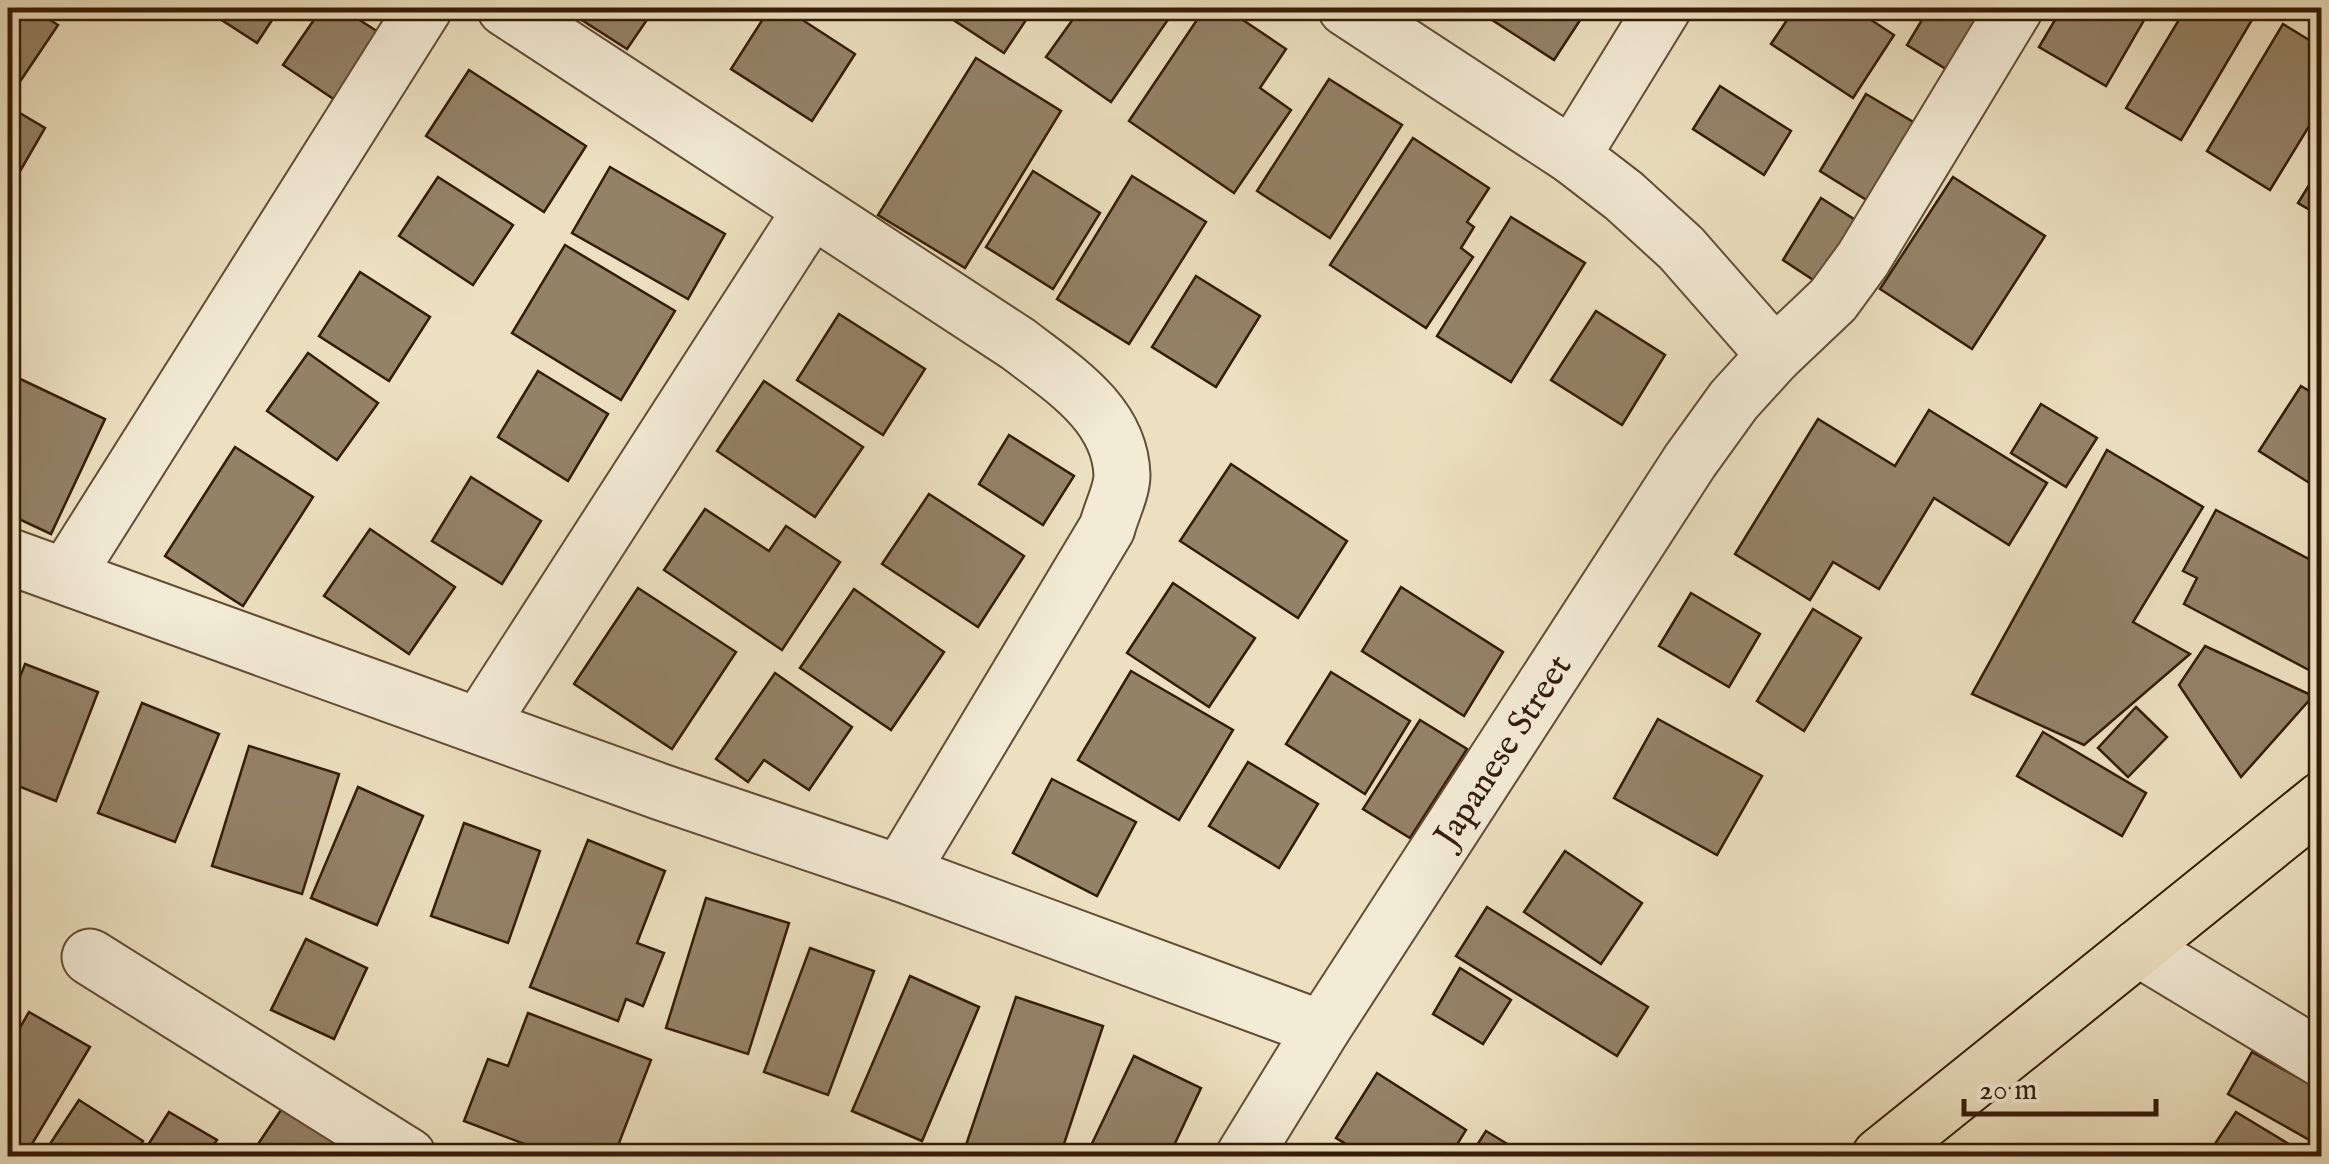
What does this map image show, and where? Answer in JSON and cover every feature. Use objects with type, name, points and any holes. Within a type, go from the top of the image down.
[{"type":"main road","points":[[1880,1156],[2322,800]]},
{"type":"street","points":[[66,576],[424,8]]},
{"type":"street","points":[[505,8],[1018,344],[1081,393],[1112,432],[1122,477],[1106,528],[900,873]]},
{"type":"street","points":[[1346,8],[1572,156],[1624,196],[1680,248],[1775,355]]},
{"type":"street","points":[[1572,156],[1663,8]]},
{"type":"street","name":"Japanese Street","points":[[1244,1156],[1690,461],[1734,400],[1833,300],[1863,259],[2015,8]]},
{"type":"street","points":[[479,726],[812,209]]},
{"type":"street","points":[[8,556],[662,792],[900,873],[1322,1030]]},
{"type":"street","points":[[2138,948],[2322,1059]]},
{"type":"street","points":[[90,958],[408,1156]]},
{"type":"building","points":[[8,8],[32,8],[58,25],[15,89],[8,84]]},
{"type":"building","points":[[203,8],[280,8],[257,43]]},
{"type":"building","points":[[322,8],[341,8],[386,37],[341,104],[283,65]]},
{"type":"building","points":[[563,8],[655,8],[627,49]]},
{"type":"building","points":[[770,8],[784,8],[855,54],[812,121],[731,69]]},
{"type":"building","points":[[935,8],[1034,8],[1004,53]]},
{"type":"building","points":[[1081,8],[1176,8],[1111,102],[1046,57]]},
{"type":"building","points":[[1205,8],[1225,8],[1286,49],[1260,88],[1291,110],[1234,193],[1129,121]]},
{"type":"building","points":[[1491,8],[1588,8],[1554,60],[1486,16]]},
{"type":"building","points":[[1795,8],[1853,8],[1894,35],[1853,98],[1771,44]]},
{"type":"building","points":[[1929,8],[1966,8],[1992,24],[1959,77],[1907,45]]},
{"type":"building","points":[[2062,8],[2151,8],[2106,86],[2039,47]]},
{"type":"building","points":[[2186,8],[2259,8],[2181,140],[2126,108]]},
{"type":"building","points":[[2283,24],[2322,48],[2322,105],[2270,190],[2207,151]]},
{"type":"building","points":[[976,58],[1061,111],[965,268],[878,215]]},
{"type":"building","points":[[469,70],[586,146],[544,212],[426,136]]},
{"type":"building","points":[[1329,79],[1402,125],[1330,238],[1257,191]]},
{"type":"building","points":[[1720,86],[1791,131],[1764,175],[1693,129]]},
{"type":"building","points":[[1866,94],[1920,126],[1873,204],[1820,171]]},
{"type":"building","points":[[8,106],[45,128],[8,192]]},
{"type":"building","points":[[1413,138],[1489,188],[1467,222],[1474,227],[1461,248],[1473,257],[1426,328],[1330,265]]},
{"type":"building","points":[[2322,164],[2322,217],[2298,203]]},
{"type":"building","points":[[610,167],[725,234],[688,299],[572,233]]},
{"type":"building","points":[[1033,171],[1100,213],[1053,289],[986,247]]},
{"type":"building","points":[[1132,176],[1206,222],[1129,344],[1057,299]]},
{"type":"building","points":[[438,177],[513,225],[473,285],[399,236]]},
{"type":"building","points":[[1953,177],[2045,236],[1972,349],[1880,289]]},
{"type":"building","points":[[1821,198],[1860,223],[1821,285],[1783,260]]},
{"type":"building","points":[[1511,217],[1585,263],[1511,382],[1437,336]]},
{"type":"building","points":[[565,245],[675,311],[621,400],[512,333]]},
{"type":"building","points":[[360,272],[430,317],[389,381],[319,336]]},
{"type":"building","points":[[1196,276],[1260,316],[1216,387],[1152,347]]},
{"type":"building","points":[[1596,311],[1665,355],[1622,425],[1551,380]]},
{"type":"building","points":[[839,314],[925,369],[883,435],[797,380]]},
{"type":"building","points":[[308,353],[378,403],[337,460],[267,411]]},
{"type":"building","points":[[538,371],[608,414],[568,481],[498,437]]},
{"type":"building","points":[[14,376],[105,419],[51,534],[8,514],[8,389]]},
{"type":"building","points":[[764,381],[863,447],[815,517],[717,451]]},
{"type":"building","points":[[2301,386],[2322,399],[2322,491],[2259,451]]},
{"type":"building","points":[[2041,404],[2097,438],[2066,487],[2011,453]]},
{"type":"building","points":[[1929,410],[2047,483],[2009,545],[1934,498],[1879,589],[1833,562],[1810,600],[1735,554],[1818,419],[1895,466]]},
{"type":"building","points":[[1009,435],[1074,476],[1043,525],[979,484]]},
{"type":"building","points":[[235,447],[313,497],[243,606],[165,556]]},
{"type":"building","points":[[2107,450],[2203,507],[2133,622],[2190,654],[2084,745],[1972,694]]},
{"type":"building","points":[[1231,464],[1347,541],[1298,618],[1180,541]]},
{"type":"building","points":[[471,477],[541,521],[502,584],[432,541]]},
{"type":"building","points":[[929,494],[1024,556],[978,627],[882,564]]},
{"type":"building","points":[[705,509],[769,551],[786,526],[840,562],[782,650],[664,570]]},
{"type":"building","points":[[2216,510],[2322,566],[2322,607],[2311,626],[2322,632],[2322,677],[2184,604],[2197,578],[2183,571]]},
{"type":"building","points":[[370,529],[455,587],[409,654],[324,596]]},
{"type":"building","points":[[1173,583],[1255,638],[1209,707],[1127,653]]},
{"type":"building","points":[[1401,587],[1503,652],[1464,716],[1362,651]]},
{"type":"building","points":[[638,588],[736,652],[672,749],[574,684]]},
{"type":"building","points":[[854,589],[944,652],[891,730],[800,668]]},
{"type":"building","points":[[1691,593],[1760,634],[1729,687],[1659,646]]},
{"type":"building","points":[[1813,609],[1861,638],[1804,731],[1757,701]]},
{"type":"building","points":[[2205,646],[2313,696],[2241,777],[2179,685]]},
{"type":"building","points":[[25,664],[98,692],[56,801],[8,782],[8,708]]},
{"type":"building","points":[[1131,671],[1233,730],[1179,820],[1078,760]]},
{"type":"building","points":[[1331,672],[1410,721],[1365,794],[1286,744]]},
{"type":"building","points":[[775,673],[852,727],[809,790],[764,760],[748,782],[716,759]]},
{"type":"building","points":[[142,703],[219,734],[175,842],[98,813]]},
{"type":"building","points":[[2136,707],[2167,737],[2128,777],[2098,748]]},
{"type":"building","points":[[1658,719],[1762,776],[1717,855],[1614,798]]},
{"type":"building","points":[[1420,720],[1467,749],[1410,838],[1363,809]]},
{"type":"building","points":[[2043,732],[2146,793],[2122,836],[2017,776]]},
{"type":"building","points":[[249,746],[339,774],[302,894],[212,866]]},
{"type":"building","points":[[1248,762],[1318,804],[1279,868],[1209,826]]},
{"type":"building","points":[[1052,779],[1136,822],[1097,896],[1013,853]]},
{"type":"building","points":[[358,787],[423,816],[377,925],[311,898]]},
{"type":"building","points":[[464,823],[540,851],[508,943],[431,916]]},
{"type":"building","points":[[588,840],[665,871],[637,943],[664,953],[643,1006],[626,999],[618,1021],[530,987]]},
{"type":"building","points":[[1565,851],[1642,903],[1601,964],[1524,912]]},
{"type":"building","points":[[706,898],[789,923],[748,1054],[666,1028]]},
{"type":"building","points":[[1487,907],[1648,1007],[1617,1056],[1456,956]]},
{"type":"building","points":[[306,939],[367,968],[334,1039],[271,1010]]},
{"type":"building","points":[[810,948],[874,971],[828,1095],[764,1072]]},
{"type":"building","points":[[1460,968],[1511,1000],[1483,1044],[1433,1014]]},
{"type":"building","points":[[910,976],[979,1007],[922,1141],[852,1111]]},
{"type":"building","points":[[1016,997],[1103,1026],[1060,1156],[981,1156],[964,1151]]},
{"type":"building","points":[[29,1012],[90,1047],[29,1149],[8,1136],[8,1048]]},
{"type":"building","points":[[528,1013],[651,1060],[614,1156],[556,1156],[464,1121],[488,1059],[508,1066]]},
{"type":"building","points":[[2252,1052],[2322,1091],[2322,1147],[2228,1094]]},
{"type":"building","points":[[1134,1056],[1201,1088],[1169,1156],[1086,1156]]},
{"type":"building","points":[[1377,1073],[1466,1130],[1450,1156],[1366,1156],[1336,1138]]},
{"type":"building","points":[[79,1100],[143,1141],[133,1156],[42,1156]]},
{"type":"building","points":[[283,1107],[358,1156],[250,1156]]},
{"type":"building","points":[[169,1112],[217,1140],[206,1156],[141,1156]]},
{"type":"building","points":[[2236,1112],[2292,1146],[2285,1156],[2207,1156]]},
{"type":"building","points":[[1486,1131],[1527,1156],[1470,1156]]}]
